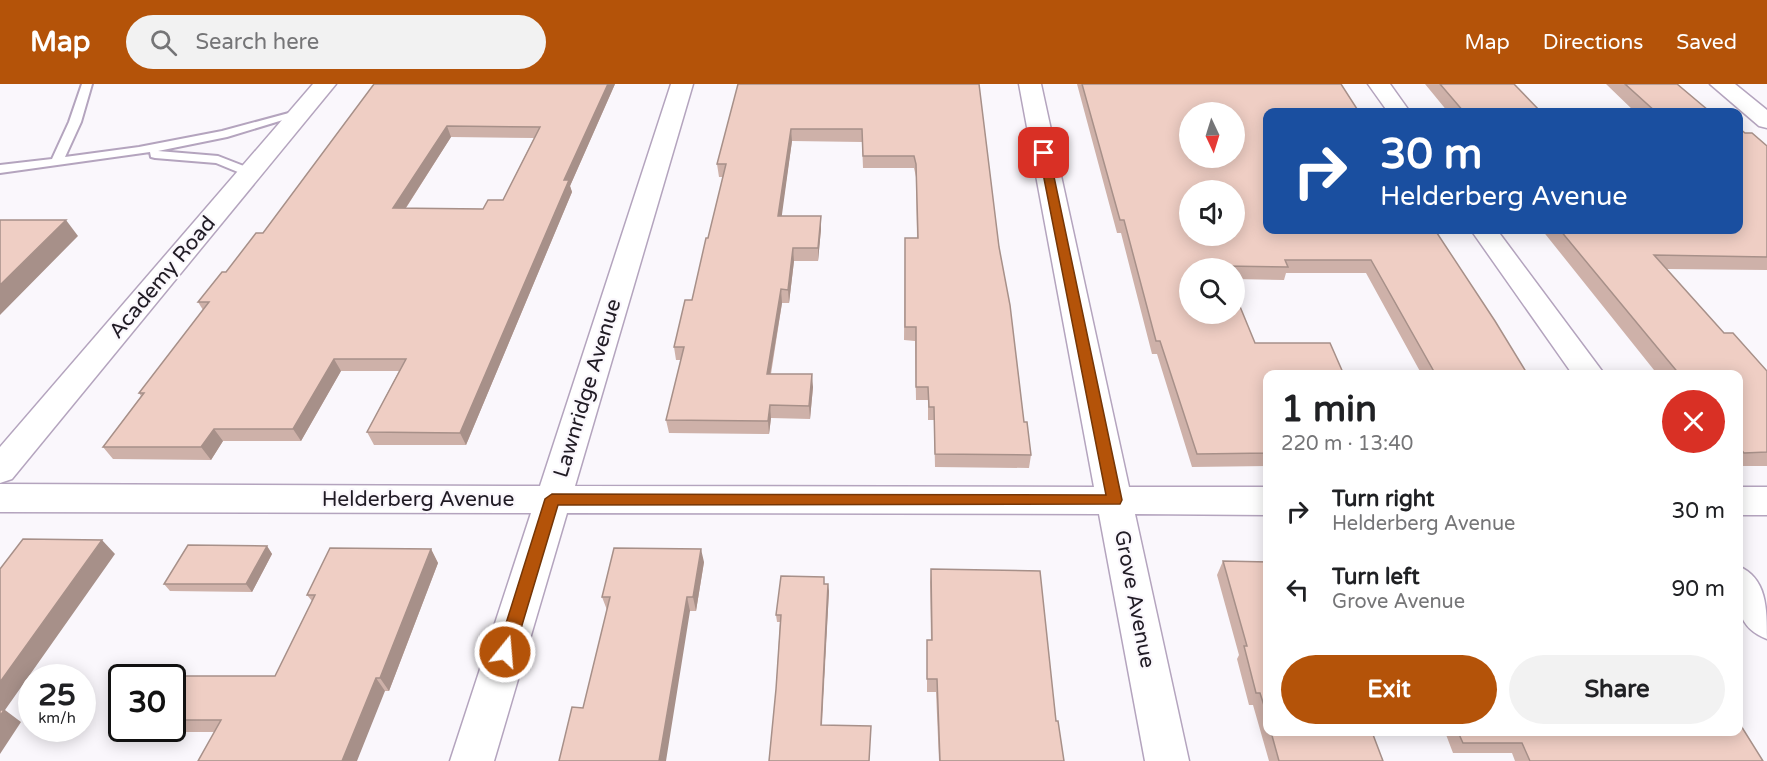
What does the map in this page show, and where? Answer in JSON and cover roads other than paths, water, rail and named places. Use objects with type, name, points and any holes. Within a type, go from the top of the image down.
[{"type":"street","name":"Academy Road","points":[[0,470],[325,84]]},
{"type":"street","name":"Lawnridge Avenue","points":[[472,761],[682,84]]},
{"type":"street","name":"Grove Avenue","points":[[1030,84],[1167,761]]},
{"type":"street","points":[[1379,84],[1396,108]]},
{"type":"street","points":[[1721,84],[1767,120]]},
{"type":"street","points":[[1487,234],[1584,370]]},
{"type":"street","name":"Helderberg Avenue","points":[[0,498],[1263,501]]},
{"type":"street","points":[[1743,501],[1767,501]]},
{"type":"street","points":[[1743,589],[1767,621]]},
{"type":"lane","points":[[57,162],[75,122],[87,84]]},
{"type":"lane","points":[[0,169],[139,151],[223,134],[300,113]]},
{"type":"lane","points":[[139,151],[218,160],[250,173]]}]
